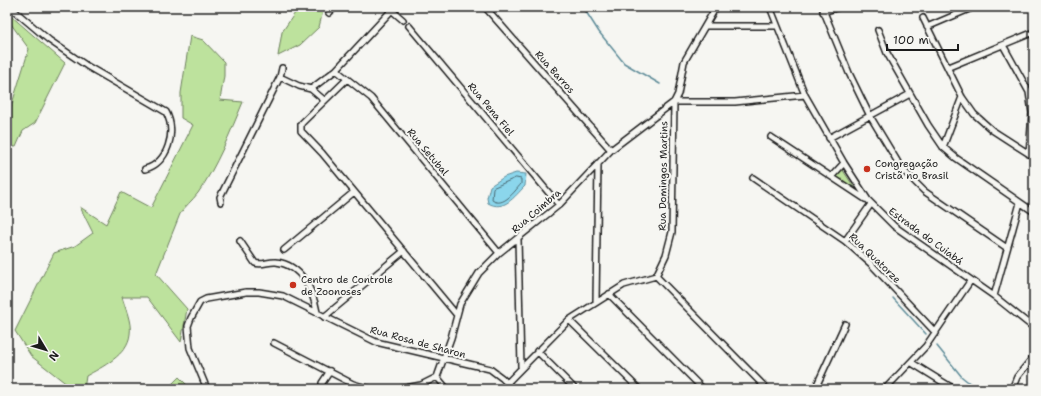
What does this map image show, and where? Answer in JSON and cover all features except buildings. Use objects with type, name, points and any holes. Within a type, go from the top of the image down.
[{"type":"street","points":[[10,7],[49,40],[87,66],[166,112],[170,131],[166,151],[158,164],[145,169]]},
{"type":"street","points":[[329,13],[335,7]]},
{"type":"street","name":"Rua Barros","points":[[485,7],[610,150]]},
{"type":"street","name":"Rua Domingos Martins","points":[[656,276],[666,256],[672,232],[674,102],[678,94],[684,62],[716,7]]},
{"type":"street","name":"Estrada do Cuiabá","points":[[770,7],[805,96],[844,163],[870,202],[894,226],[994,296],[1034,328]]},
{"type":"street","points":[[839,7],[822,10],[849,73],[870,116],[902,169],[915,184],[950,210],[1007,248]]},
{"type":"street","points":[[927,27],[974,7]]},
{"type":"street","points":[[311,89],[336,70],[390,9],[403,20]]},
{"type":"street","points":[[923,18],[949,67],[962,97],[974,114],[986,125],[1034,157]]},
{"type":"street","name":"Rua Pena Fiel","points":[[409,26],[559,205]]},
{"type":"street","points":[[706,26],[777,26]]},
{"type":"street","points":[[878,30],[887,53],[928,126],[943,147],[1020,204],[1034,212]]},
{"type":"street","points":[[949,67],[1034,32]]},
{"type":"street","points":[[1003,45],[1029,92],[1032,113],[1029,154]]},
{"type":"street","points":[[221,202],[220,197],[280,77],[282,68]]},
{"type":"street","name":"Rua Setubal","points":[[336,70],[346,80],[371,98],[466,211],[499,253]]},
{"type":"street","points":[[280,77],[298,86],[311,89],[324,100]]},
{"type":"street","points":[[346,80],[301,124],[301,131],[322,153],[456,314]]},
{"type":"street","points":[[829,138],[910,94]]},
{"type":"street","points":[[674,102],[735,102],[805,96]]},
{"type":"street","points":[[943,147],[962,97]]},
{"type":"street","name":"Rua Coimbra","points":[[436,378],[455,326],[456,314],[466,293],[479,273],[499,253],[559,205],[610,150],[674,102]]},
{"type":"street","points":[[771,137],[870,202],[845,241]]},
{"type":"street","points":[[596,302],[598,162]]},
{"type":"street","points":[[832,176],[844,163]]},
{"type":"street","name":"Rua Quatorze","points":[[753,178],[845,241],[871,264],[936,333]]},
{"type":"street","points":[[284,250],[354,192]]},
{"type":"street","points":[[994,296],[1020,204]]},
{"type":"street","points":[[518,239],[521,367]]},
{"type":"street","points":[[240,241],[255,263],[278,262],[303,277],[312,293],[317,312]]},
{"type":"street","points":[[324,316],[404,251]]},
{"type":"street","points":[[507,383],[521,367],[569,320],[629,283],[656,276],[767,389]]},
{"type":"street","points":[[885,389],[912,363],[936,333],[971,280]]},
{"type":"street","name":"Rua Rosa de Sharon","points":[[206,389],[194,361],[188,335],[191,318],[200,302],[216,296],[259,292],[283,296],[376,342],[490,369],[512,389]]},
{"type":"street","points":[[610,294],[703,389]]},
{"type":"street","points":[[569,320],[639,389]]},
{"type":"street","points":[[815,389],[845,324]]},
{"type":"street","points":[[274,343],[353,384],[371,389]]},
{"type":"street","points":[[537,351],[575,389]]},
{"type":"street","points":[[1012,389],[1021,372],[1034,356]]},
{"type":"street","points":[[912,363],[954,389]]},
{"type":"street","points":[[322,389],[322,383],[330,371]]},
{"type":"street","points":[[400,389],[421,385],[436,378],[447,389]]},
{"type":"green space","points":[[299,7],[324,7],[319,27],[300,45],[278,56],[282,32]]},
{"type":"green space","points":[[10,15],[65,63],[35,123],[23,131],[16,147],[7,146],[7,120],[29,49],[11,24]]},
{"type":"green space","points":[[190,36],[203,40],[224,62],[224,76],[220,100],[243,102],[223,149],[205,183],[180,214],[156,274],[187,309],[181,342],[147,297],[122,297],[130,325],[130,334],[125,348],[113,360],[86,376],[84,389],[73,389],[31,356],[15,331],[54,253],[75,246],[93,233],[80,207],[106,224],[121,192],[151,208],[193,125],[181,118],[181,93]]},
{"type":"green space","points":[[842,169],[858,193],[835,177]]},
{"type":"green space","points":[[179,377],[191,389],[167,389]]},
{"type":"water","points":[[516,173],[526,174],[525,186],[513,199],[499,206],[488,203],[487,198],[490,186],[504,177]]},
{"type":"waterway","points":[[583,7],[599,32],[624,63],[660,84]]},
{"type":"waterway","points":[[893,298],[926,334]]},
{"type":"waterway","points":[[937,346],[962,377],[977,389]]},
{"type":"place","name":"Congregação Cristã no Brasil","points":[[867,169]]},
{"type":"place","name":"Centro de Controle de Zoonoses","points":[[293,285]]}]
